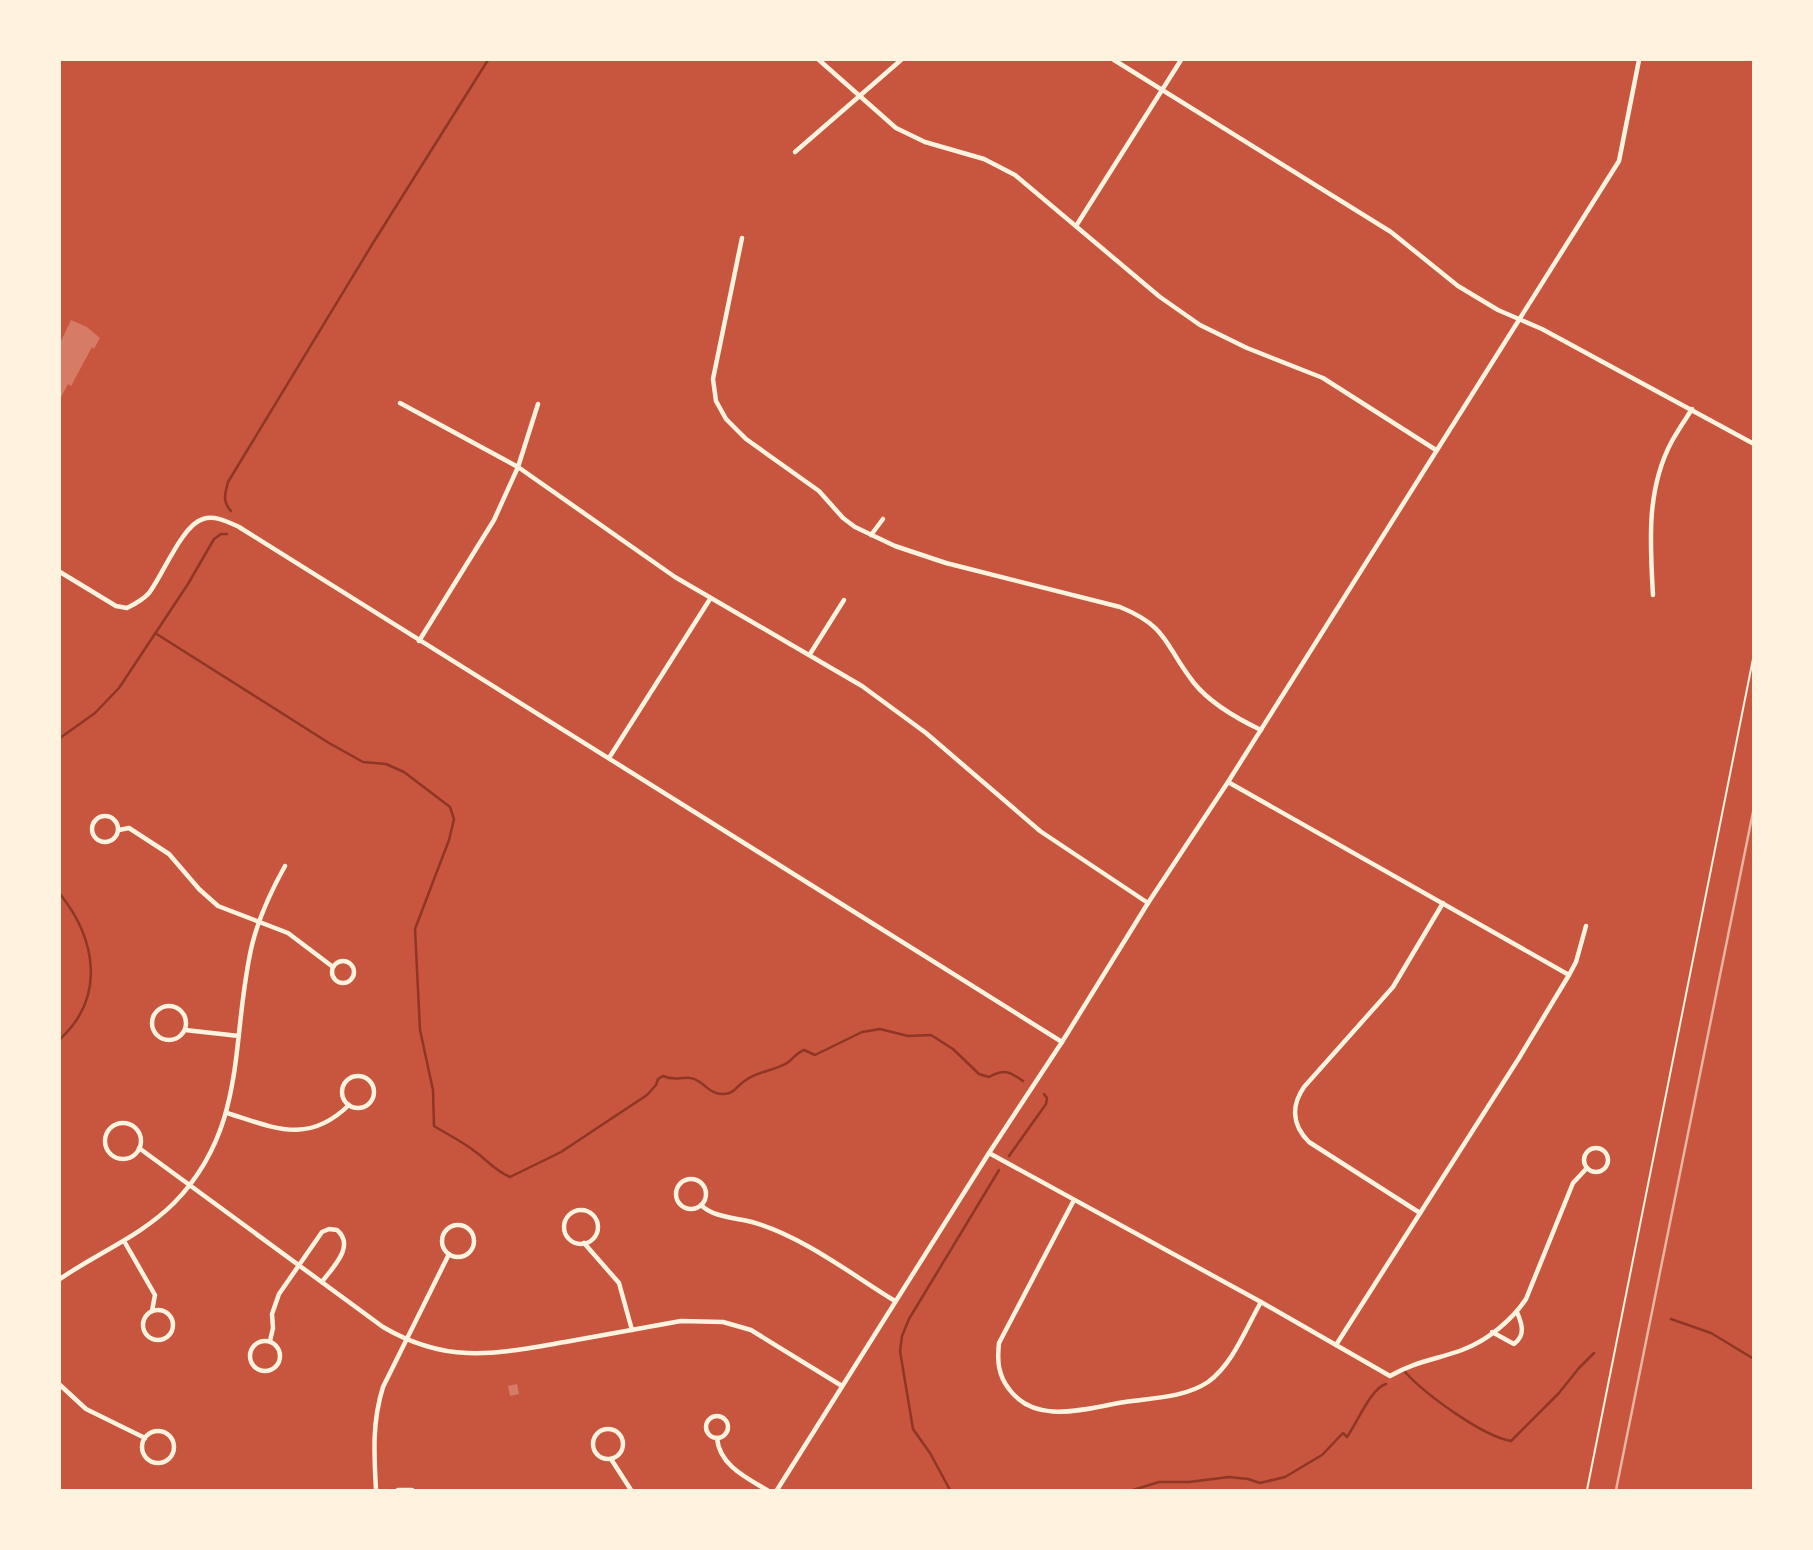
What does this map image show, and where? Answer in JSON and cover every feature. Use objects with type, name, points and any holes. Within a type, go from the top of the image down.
[{"type":"street","points":[[819,60],[882,118],[910,136],[984,159],[1015,175],[1160,296],[1200,325],[1247,348],[1323,378],[1436,450]]},
{"type":"street","points":[[795,152],[901,60]]},
{"type":"street","points":[[1114,60],[1391,232],[1458,286],[1498,310],[1692,409],[1754,444]]},
{"type":"street","points":[[1076,226],[1181,60]]},
{"type":"street","points":[[776,1490],[1062,1042],[1148,902],[1261,730],[1619,161],[1639,60]]},
{"type":"street","points":[[742,238],[713,379],[716,401],[726,419],[746,439],[819,491],[843,518],[895,546],[946,563],[1108,604],[1143,616],[1160,630],[1195,685],[1242,721],[1261,730]]},
{"type":"street","points":[[400,403],[519,467],[710,599],[810,654],[896,710],[1040,831],[1148,902]]},
{"type":"street","points":[[419,641],[494,520],[519,467],[538,404]]},
{"type":"street","points":[[1653,595],[1650,542],[1653,500],[1667,451],[1692,409]]},
{"type":"street","points":[[60,572],[116,606],[127,608],[148,595],[195,522],[204,518],[215,518],[239,527],[1062,1042]]},
{"type":"street","points":[[871,535],[883,519]]},
{"type":"street","points":[[609,758],[710,599]]},
{"type":"street","points":[[810,654],[844,600]]},
{"type":"street","points":[[1228,782],[1569,975]]},
{"type":"street","points":[[118,830],[117,822],[106,816],[98,817],[92,828],[96,839],[104,842],[112,840],[118,830],[129,828],[169,854],[199,889],[218,906],[298,939],[333,967]]},
{"type":"street","points":[[61,1276],[124,1241],[158,1218],[189,1185],[213,1148],[227,1113],[234,1085],[247,970],[258,922],[285,866]]},
{"type":"street","points":[[1420,1213],[1309,1142],[1298,1128],[1294,1111],[1304,1087],[1398,980],[1443,903]]},
{"type":"street","points":[[1336,1345],[1569,975],[1576,962],[1586,926]]},
{"type":"street","points":[[339,962],[350,963],[355,972],[353,979],[339,983],[333,978],[333,967],[339,962]]},
{"type":"street","points":[[184,1030],[186,1020],[178,1008],[163,1006],[152,1016],[152,1027],[162,1039],[172,1040],[184,1030],[239,1037]]},
{"type":"street","points":[[360,1077],[369,1081],[374,1090],[372,1101],[359,1108],[349,1105],[343,1097],[346,1082],[360,1077]]},
{"type":"street","points":[[227,1113],[277,1129],[301,1131],[323,1125],[349,1105]]},
{"type":"street","points":[[118,1124],[130,1124],[140,1137],[139,1149],[125,1158],[113,1156],[106,1146],[109,1129],[118,1124]]},
{"type":"street","points":[[1597,1148],[1604,1151],[1608,1157],[1605,1168],[1594,1171],[1587,1168],[1584,1160],[1589,1150],[1597,1148]]},
{"type":"street","points":[[139,1149],[383,1327],[407,1341],[443,1351],[482,1354],[694,1321],[723,1322],[751,1330],[842,1386]]},
{"type":"street","points":[[989,1153],[1390,1376],[1407,1366],[1462,1350],[1492,1332],[1517,1312],[1526,1299],[1573,1183],[1587,1168]]},
{"type":"street","points":[[687,1180],[701,1183],[705,1192],[701,1205],[687,1209],[679,1203],[676,1194],[679,1185],[687,1180]]},
{"type":"street","points":[[1074,1200],[999,1343],[1000,1374],[1011,1392],[1027,1405],[1037,1410],[1057,1412],[1174,1395],[1199,1387],[1210,1380],[1228,1361],[1261,1302]]},
{"type":"street","points":[[701,1205],[708,1211],[754,1222],[792,1238],[895,1301]]},
{"type":"street","points":[[584,1243],[597,1233],[597,1223],[592,1213],[582,1210],[571,1213],[565,1223],[566,1234],[573,1242],[584,1243],[619,1283],[632,1330]]},
{"type":"street","points":[[455,1225],[465,1226],[472,1233],[472,1248],[469,1253],[460,1257],[449,1254],[442,1242],[444,1233],[455,1225]]},
{"type":"street","points":[[270,1341],[274,1304],[279,1294],[322,1233],[329,1229],[337,1230],[344,1238],[343,1252],[322,1282]]},
{"type":"street","points":[[124,1241],[155,1295],[152,1311],[143,1321],[144,1330],[150,1337],[163,1338],[171,1332],[172,1322],[162,1311],[152,1311]]},
{"type":"street","points":[[376,1490],[374,1419],[383,1387],[449,1254]]},
{"type":"street","points":[[1492,1332],[1514,1343],[1519,1340],[1522,1328],[1517,1312]]},
{"type":"street","points":[[270,1341],[280,1351],[280,1360],[270,1370],[261,1370],[253,1364],[252,1349],[259,1342],[270,1341]]},
{"type":"street","points":[[60,1385],[86,1409],[145,1438]]},
{"type":"street","points":[[718,1416],[725,1420],[728,1426],[726,1433],[717,1438],[708,1434],[706,1427],[708,1420],[718,1416]]},
{"type":"street","points":[[606,1429],[619,1433],[623,1442],[619,1454],[611,1459],[601,1458],[593,1446],[594,1437],[606,1429]]},
{"type":"street","points":[[153,1432],[167,1434],[173,1442],[171,1457],[162,1462],[151,1461],[144,1454],[145,1438],[153,1432]]},
{"type":"street","points":[[717,1438],[719,1451],[732,1467],[767,1490]]},
{"type":"street","points":[[611,1459],[631,1490]]},
{"type":"street","points":[[398,1490],[412,1490]]},
{"type":"path","points":[[1587,1490],[1754,654]]},
{"type":"building","points":[[71,320],[87,327],[100,338],[60,399],[60,343]]},
{"type":"building","points":[[517,1384],[519,1394],[510,1396],[508,1386]]},
{"type":"waterway","points":[[231,511],[225,501],[228,482],[488,60]]},
{"type":"waterway","points":[[60,738],[95,713],[119,688],[188,584],[214,539],[221,534],[227,534]]},
{"type":"waterway","points":[[155,633],[363,762],[386,764],[404,772],[450,807],[454,819],[449,840],[415,929],[420,1030],[433,1090],[434,1126],[504,1174],[510,1177],[561,1152],[647,1095],[663,1076],[695,1079],[714,1092],[724,1094],[751,1077],[787,1063],[801,1051],[815,1055],[862,1032],[880,1029],[908,1036],[931,1035],[953,1049],[979,1074],[989,1077],[1006,1072],[1023,1081]]},
{"type":"waterway","points":[[60,894],[82,930],[91,968],[90,987],[84,1005],[75,1023],[60,1039]]},
{"type":"waterway","points":[[1009,1156],[1046,1104],[1047,1098],[1044,1094]]},
{"type":"waterway","points":[[950,1490],[913,1429],[900,1351],[902,1336],[909,1319],[999,1170]]},
{"type":"waterway","points":[[1671,1319],[1711,1333],[1754,1359]]},
{"type":"waterway","points":[[1405,1372],[1470,1423],[1511,1441],[1594,1353]]},
{"type":"waterway","points":[[1133,1490],[1159,1482],[1189,1482],[1229,1477],[1260,1483],[1285,1477],[1322,1455],[1343,1433],[1347,1437],[1375,1392],[1386,1384]]},
{"type":"railway","points":[[1616,1490],[1754,807]]}]
